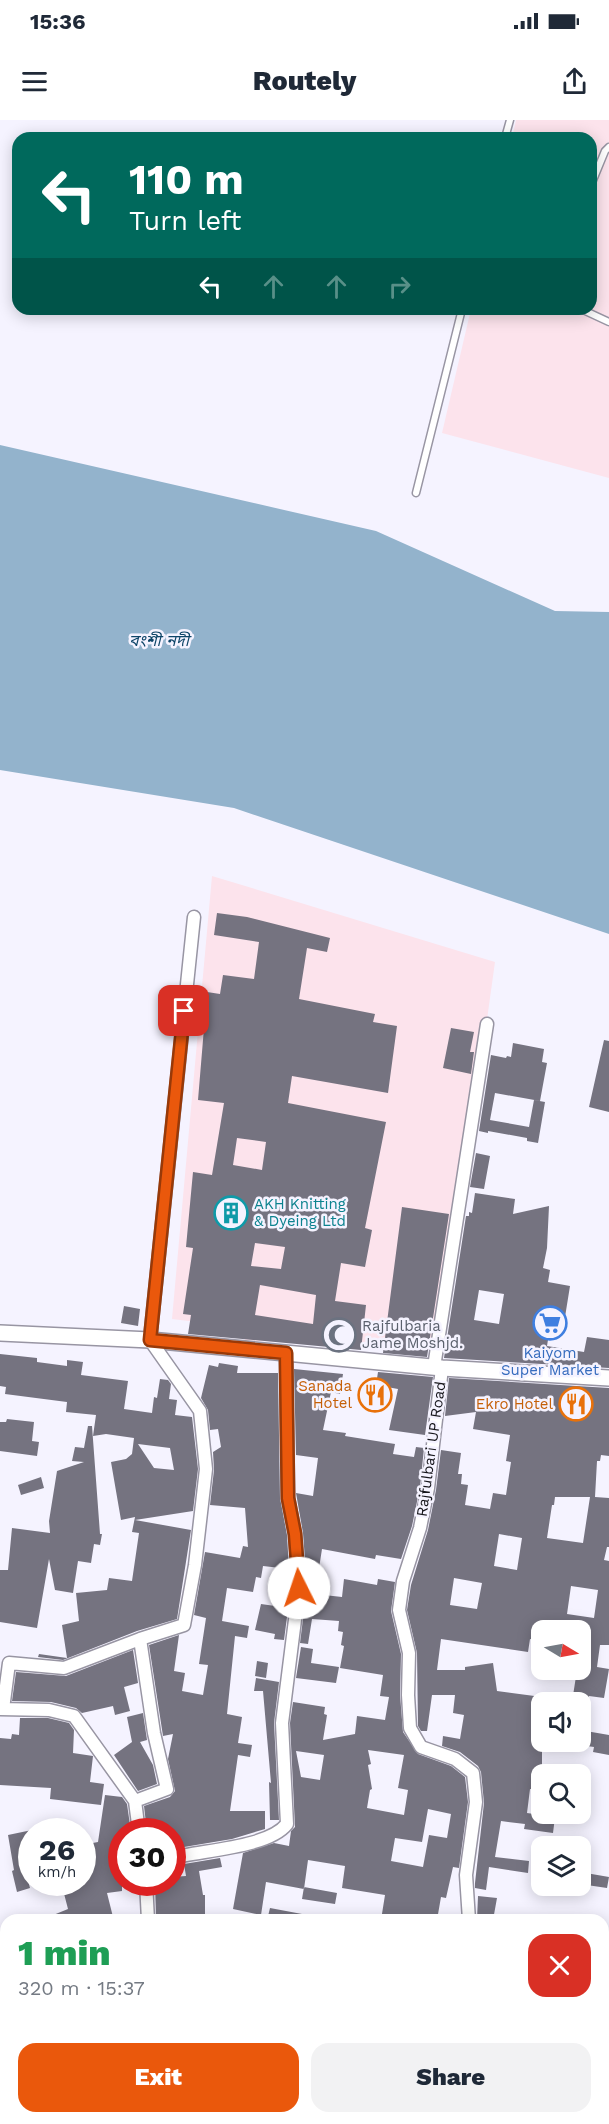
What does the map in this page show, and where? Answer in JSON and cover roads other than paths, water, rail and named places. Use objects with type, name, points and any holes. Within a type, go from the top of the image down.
[{"type":"street","points":[[137,1818],[135,1801],[74,1716],[50,1710],[2,1709],[9,1663],[64,1668],[184,1625],[195,1565],[206,1468],[200,1411],[150,1340],[194,917]]},
{"type":"street","points":[[438,1368],[488,1024]]},
{"type":"street","points":[[0,1333],[150,1340],[438,1368],[609,1378]]},
{"type":"street","points":[[186,1855],[252,1843],[281,1832],[287,1824],[282,1723],[299,1588],[295,1534],[288,1498],[286,1353]]},
{"type":"street","name":"Rajfulbari UP Road","points":[[438,1368],[428,1488],[420,1528],[402,1581],[399,1610],[409,1653],[410,1728],[421,1747],[455,1759],[473,1773],[476,1802],[466,1875],[469,1914]]},
{"type":"street","points":[[135,1801],[167,1789],[154,1732],[140,1639]]},
{"type":"street","points":[[147,1896],[148,1914]]},
{"type":"lane","points":[[597,170],[609,147]]},
{"type":"lane","points":[[416,492],[460,315]]},
{"type":"lane","points":[[594,315],[609,322]]},
{"type":"water","name":"বংশী নদী","points":[[0,445],[376,531],[555,611],[609,612],[609,934],[234,808],[0,770]]},
{"type":"place","name":"AKH Knitting & Dyeing Ltd","points":[[231,1213]]},
{"type":"place","name":"Kaiyom Super Market","points":[[550,1323]]},
{"type":"place","name":"Rajfulbaria Jame Moshjd.","points":[[339,1335]]},
{"type":"place","name":"Sanada Hotel","points":[[375,1395]]},
{"type":"place","name":"Ekro Hotel","points":[[576,1404]]}]
